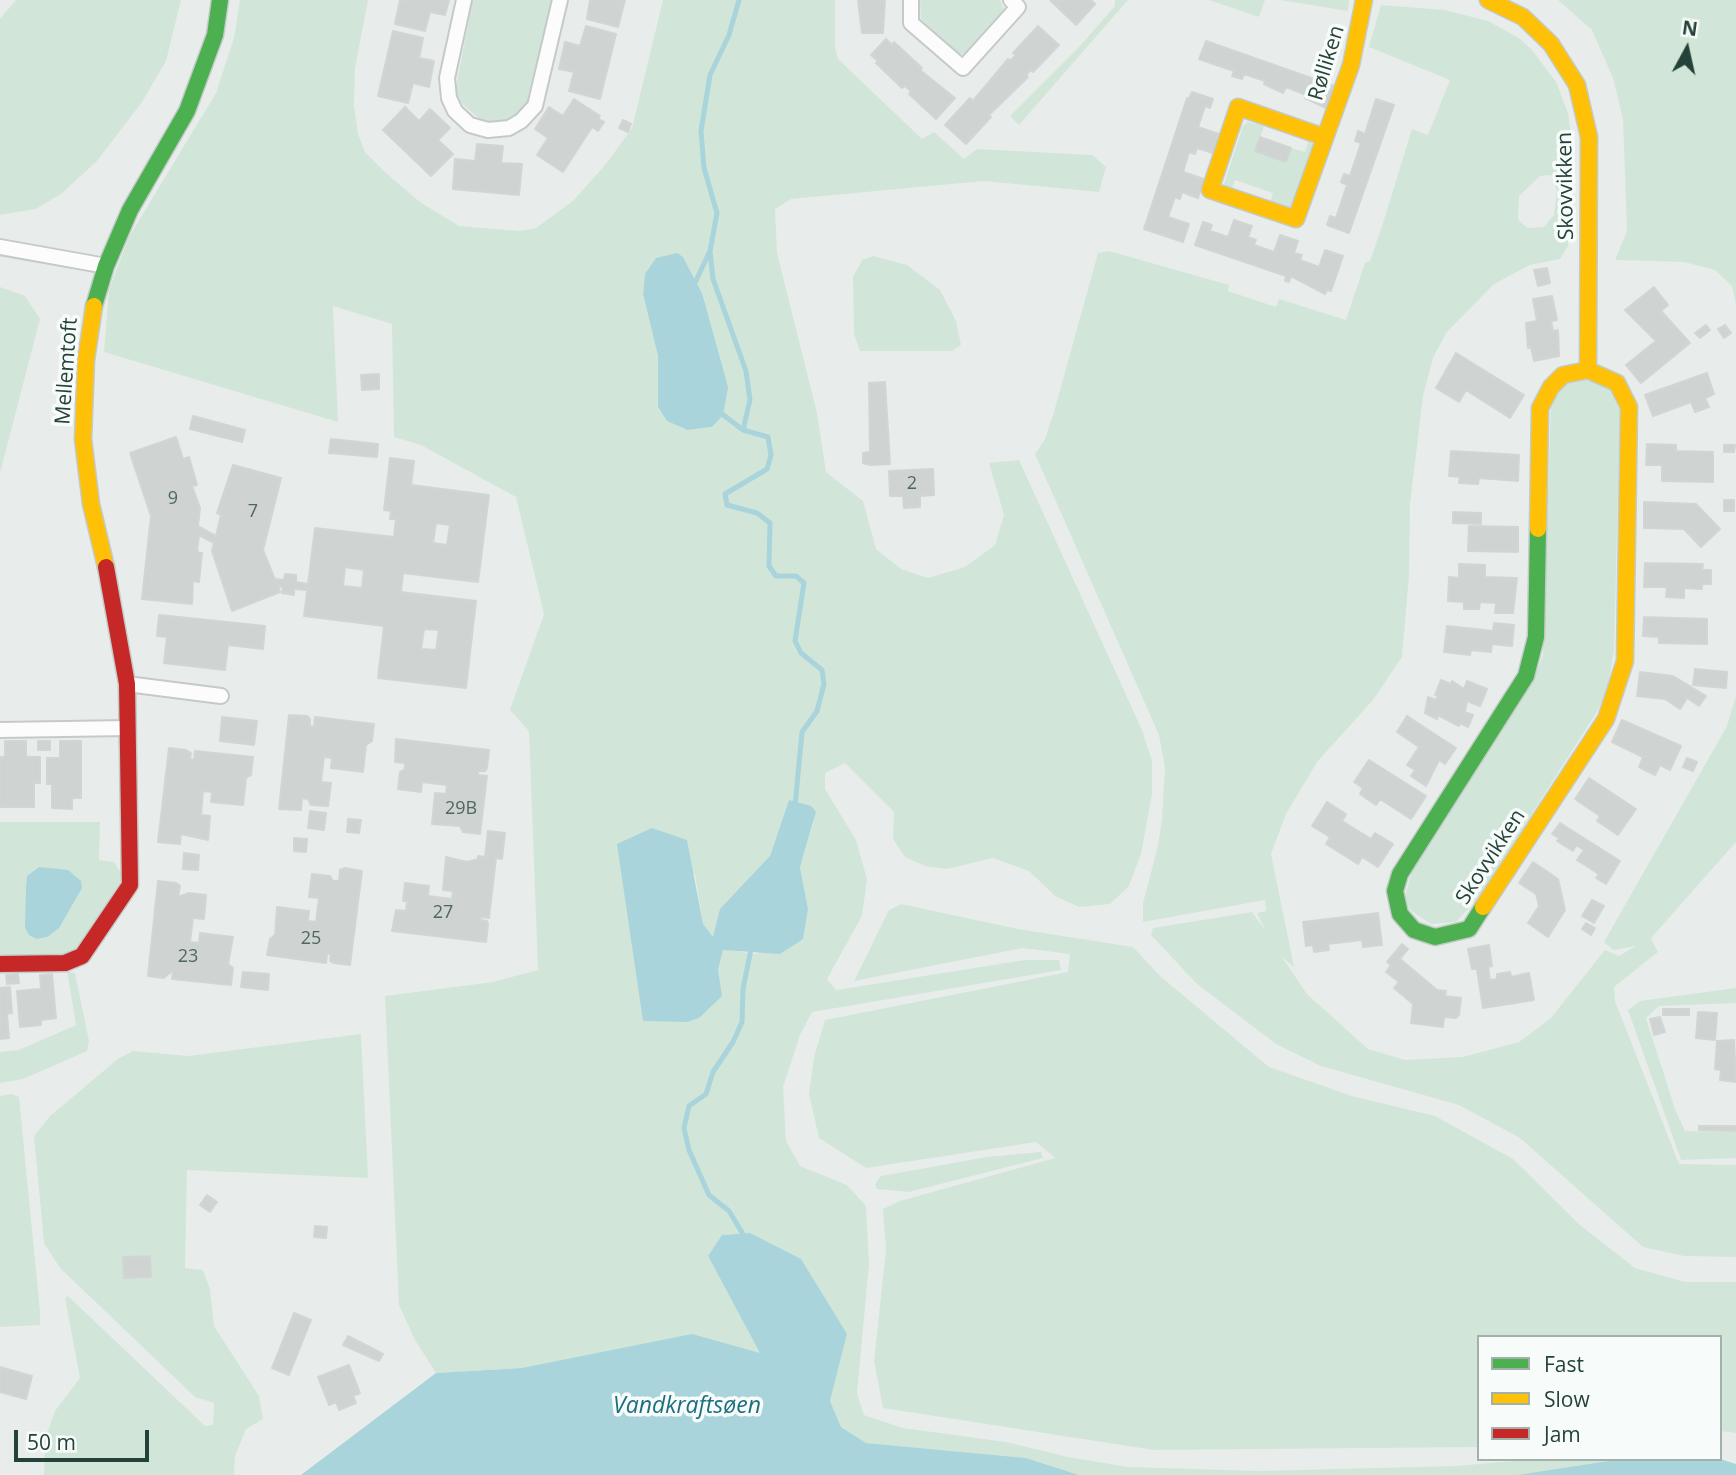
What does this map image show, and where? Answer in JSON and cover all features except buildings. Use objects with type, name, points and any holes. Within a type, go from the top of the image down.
[{"type":"street","name":"Mellemtoft","points":[[0,964],[65,963],[82,956],[130,885],[127,684],[115,606],[91,504],[83,439],[85,367],[90,318],[106,266],[130,210],[187,111],[215,35],[220,0]]},
{"type":"street","points":[[464,0],[447,78],[449,98],[455,111],[470,125],[488,130],[509,128],[521,121],[535,106],[560,0]]},
{"type":"street","points":[[911,0],[911,23],[963,68],[1017,6],[1011,0]]},
{"type":"street","name":"Rølliken","points":[[1324,137],[1238,107],[1210,190],[1296,219],[1351,65],[1364,0]]},
{"type":"street","name":"Skovvikken","points":[[1488,0],[1523,17],[1551,44],[1577,85],[1589,137],[1588,370]]},
{"type":"street","points":[[0,247],[106,266]]},
{"type":"street","name":"Skovvikken","points":[[1588,370],[1617,383],[1629,407],[1625,661],[1605,719],[1469,929],[1436,937],[1414,930],[1400,915],[1395,891],[1400,874],[1526,676],[1536,636],[1540,408],[1551,387],[1563,376],[1588,370]]},
{"type":"street","points":[[127,684],[220,696]]},
{"type":"street","points":[[0,730],[128,728]]},
{"type":"green space","points":[[16,0],[181,0],[166,61],[142,102],[97,161],[61,194],[36,209],[0,215],[0,19]]},
{"type":"green space","points":[[240,0],[368,0],[355,68],[354,105],[358,134],[365,152],[420,202],[459,226],[520,231],[536,228],[574,200],[606,164],[632,128],[663,0],[835,0],[835,47],[838,59],[922,139],[934,132],[964,159],[977,149],[1092,155],[1106,167],[1099,192],[984,181],[791,199],[775,209],[777,253],[817,413],[826,472],[863,501],[876,549],[901,569],[928,578],[965,567],[995,545],[1004,515],[989,463],[1019,460],[1142,730],[1152,761],[1152,794],[1141,854],[1129,886],[1110,904],[1079,907],[1055,896],[1029,871],[993,858],[947,869],[925,866],[905,857],[893,839],[894,812],[845,763],[825,773],[825,789],[856,840],[867,879],[862,916],[827,979],[836,990],[1025,960],[1059,960],[1061,970],[812,1012],[800,1035],[783,1087],[786,1141],[800,1166],[847,1185],[866,1206],[869,1264],[857,1393],[864,1415],[903,1428],[1006,1442],[1068,1457],[1128,1467],[1259,1471],[1456,1466],[1512,1461],[1608,1461],[1517,1475],[1079,1475],[1026,1458],[866,1443],[841,1427],[830,1401],[847,1334],[750,1233],[722,1235],[708,1256],[761,1354],[436,1373],[415,1340],[399,1305],[385,996],[493,982],[538,970],[529,731],[510,710],[544,614],[516,497],[421,445],[394,437],[392,324],[333,306],[338,422],[104,352],[109,290],[129,237],[216,93],[234,38]],"holes":[[[683,257],[702,293],[712,427],[686,430],[667,421],[658,407],[658,356],[643,294],[645,274]],[[789,800],[814,821],[800,867],[808,909],[756,954],[723,949],[718,970],[721,996],[652,828],[695,875],[703,924],[713,938],[770,856]]]},
{"type":"green space","points":[[473,0],[552,0],[527,102],[515,116],[501,123],[483,122],[458,100],[456,87]]},
{"type":"green space","points":[[920,0],[1000,0],[1005,12],[969,52],[958,55],[921,19]]},
{"type":"green space","points":[[1115,0],[1128,0],[1019,125],[1010,116],[1080,46],[1115,6]]},
{"type":"green space","points":[[1209,0],[1265,0],[1259,17]]},
{"type":"green space","points":[[1280,0],[1349,0],[1348,11]]},
{"type":"green space","points":[[1558,0],[1736,0],[1736,304],[1732,286],[1715,270],[1684,262],[1615,260],[1627,231],[1623,119],[1613,78],[1592,30]]},
{"type":"green space","points":[[1381,5],[1445,10],[1488,21],[1519,38],[1532,50],[1556,82],[1568,113],[1574,157],[1568,246],[1560,259],[1530,265],[1494,284],[1446,333],[1433,358],[1423,396],[1410,504],[1409,575],[1402,657],[1373,700],[1317,762],[1286,814],[1271,854],[1294,967],[1282,957],[1307,994],[1368,1049],[1405,1060],[1463,1057],[1519,1042],[1550,1019],[1605,950],[1619,956],[1636,946],[1613,950],[1604,942],[1727,726],[1736,696],[1736,842],[1651,938],[1658,952],[1614,987],[1615,1001],[1679,1164],[1736,1165],[1736,1257],[1684,1256],[1643,1247],[1520,1138],[1459,1105],[1321,1066],[1276,1044],[1197,984],[1151,935],[1153,928],[1252,912],[1265,930],[1257,913],[1266,911],[1265,900],[1143,922],[1143,903],[1162,819],[1165,768],[1159,735],[1035,454],[1045,439],[1054,412],[1098,253],[1109,251],[1229,285],[1228,291],[1276,307],[1279,299],[1346,320],[1365,263],[1370,261],[1412,129],[1428,135],[1450,80],[1369,47]],"holes":[[[1551,175],[1557,190],[1554,215],[1544,227],[1527,228],[1518,219],[1519,196],[1540,176]]]},
{"type":"green space","points":[[1248,122],[1264,126],[1256,151],[1286,162],[1291,148],[1305,152],[1309,140],[1316,148],[1293,210],[1269,206],[1273,193],[1235,180],[1230,193],[1224,184],[1243,126]]},
{"type":"green space","points":[[873,256],[907,265],[940,290],[956,321],[961,345],[952,351],[860,351],[854,334],[853,277],[862,260]]},
{"type":"green space","points":[[0,287],[25,296],[40,319],[0,473]]},
{"type":"green space","points":[[1582,378],[1608,387],[1620,411],[1614,651],[1608,686],[1598,710],[1478,898],[1456,922],[1431,924],[1410,910],[1405,898],[1412,870],[1534,678],[1543,655],[1551,402],[1568,381]]},
{"type":"green space","points":[[0,822],[100,822],[99,860],[114,862],[121,873],[120,890],[73,955],[0,957]]},
{"type":"green space","points":[[901,904],[1018,929],[1133,947],[1160,976],[1269,1067],[1352,1096],[1435,1116],[1513,1159],[1580,1225],[1635,1268],[1685,1282],[1736,1282],[1736,1433],[1722,1431],[1722,1335],[1477,1335],[1477,1447],[1154,1450],[883,1408],[874,1361],[886,1250],[883,1209],[900,1201],[1055,1158],[1036,1142],[866,1168],[819,1138],[809,1094],[814,1057],[825,1020],[1068,972],[1070,954],[1023,948],[854,981],[889,910]]},
{"type":"green space","points":[[67,971],[75,973],[89,1041],[87,1051],[23,1079],[0,1083],[0,1052],[19,1050],[76,1025]]},
{"type":"green space","points":[[1736,988],[1736,1003],[1659,1006],[1646,1018],[1675,1109],[1685,1131],[1736,1132],[1736,1158],[1681,1160],[1628,1010],[1640,1001]]},
{"type":"green space","points":[[361,1034],[368,1178],[187,1170],[185,1268],[203,1270],[210,1289],[214,1326],[259,1396],[263,1419],[246,1429],[235,1456],[234,1475],[44,1475],[45,1439],[55,1411],[80,1378],[65,1298],[68,1296],[205,1426],[213,1425],[214,1403],[195,1397],[60,1268],[44,1243],[34,1136],[50,1116],[119,1058],[133,1051],[188,1056]]},
{"type":"green space","points":[[11,1094],[19,1097],[40,1325],[0,1327],[0,1096]]},
{"type":"green space","points":[[1041,1152],[1043,1158],[909,1192],[877,1189],[875,1184],[881,1176],[987,1157]]},
{"type":"water","points":[[677,253],[683,257],[702,293],[728,387],[723,415],[712,427],[687,430],[667,421],[658,407],[658,356],[643,294],[645,274],[656,258]]},
{"type":"water","points":[[789,800],[811,806],[816,812],[800,867],[808,909],[803,939],[780,954],[723,950],[718,970],[722,996],[699,1018],[687,1022],[643,1021],[617,844],[652,828],[687,840],[703,924],[713,937],[720,909],[770,856]]},
{"type":"water","points":[[39,867],[68,870],[81,881],[82,888],[59,928],[47,937],[37,939],[29,935],[25,928],[26,888],[27,876]]},
{"type":"water","name":"Vandkraftsøen","points":[[750,1233],[801,1259],[847,1334],[830,1401],[841,1427],[866,1443],[1026,1458],[1079,1475],[301,1475],[436,1373],[522,1368],[692,1334],[760,1353],[708,1256],[722,1235]]},
{"type":"water","points":[[1722,1460],[1736,1464],[1736,1475],[1517,1475],[1608,1461]]},
{"type":"waterway","points":[[694,285],[710,251],[717,213],[704,168],[701,131],[710,75],[729,35],[739,0]]},
{"type":"waterway","points":[[710,251],[713,279],[746,371],[750,400],[743,430]]},
{"type":"waterway","points":[[718,411],[743,430],[768,437],[771,455],[767,469],[725,494],[727,505],[757,513],[770,523],[769,566],[776,576],[796,576],[804,583],[795,641],[801,653],[822,670],[824,684],[817,711],[802,732],[795,806]]},
{"type":"waterway","points":[[743,1234],[729,1211],[709,1195],[689,1150],[684,1128],[689,1106],[706,1094],[713,1072],[733,1042],[742,1022],[743,989],[751,949]]},
{"type":"traffic: fast","points":[[94,306],[106,266],[130,210],[187,111],[215,35],[220,0]]},
{"type":"traffic: fast","points":[[1483,907],[1469,929],[1435,937],[1414,930],[1400,914],[1395,891],[1400,874],[1526,676],[1536,637],[1538,529]]},
{"type":"traffic: slow","points":[[1324,137],[1238,107],[1210,190],[1296,219],[1351,65],[1364,0]]},
{"type":"traffic: slow","points":[[1488,0],[1523,17],[1551,44],[1577,85],[1589,137],[1588,370],[1563,375],[1551,387],[1540,408],[1538,529]]},
{"type":"traffic: slow","points":[[94,306],[86,360],[83,439],[91,504],[106,567]]},
{"type":"traffic: slow","points":[[1483,907],[1606,719],[1625,661],[1629,407],[1617,383],[1588,370]]},
{"type":"traffic: jam","points":[[0,964],[65,963],[82,956],[130,885],[127,684],[106,567]]}]
